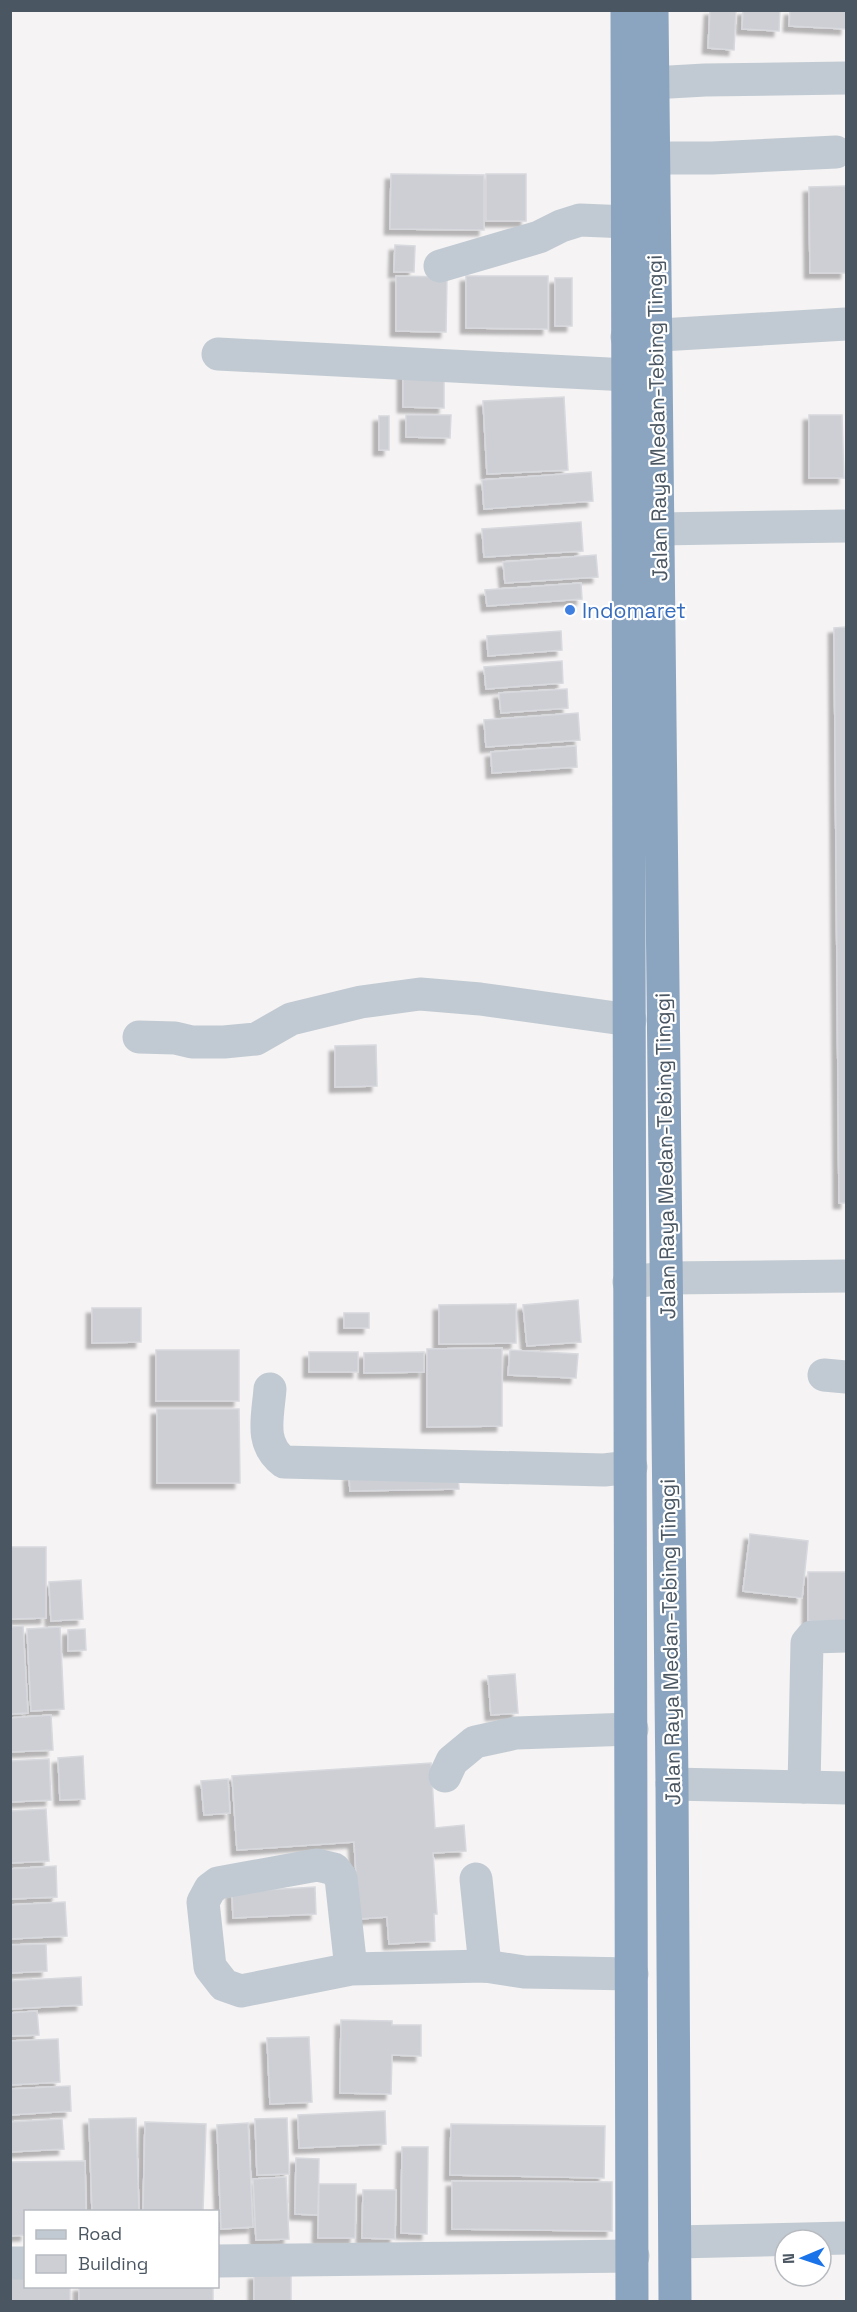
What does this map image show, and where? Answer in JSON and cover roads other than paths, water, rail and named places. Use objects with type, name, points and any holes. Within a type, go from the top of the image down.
[{"type":"highway","name":"Jalan Raya Medan-Tebing Tinggi","points":[[627,10],[628,222],[641,336],[628,375],[643,531],[630,1020],[632,2301]]},
{"type":"highway","name":"Jalan Raya Medan-Tebing Tinggi","points":[[652,10],[654,158],[641,336],[643,531],[667,1278],[675,2301]]},
{"type":"street","points":[[652,83],[846,78]]},
{"type":"street","points":[[654,158],[712,158],[836,152]]},
{"type":"street","points":[[440,266],[539,237],[580,220],[628,222]]},
{"type":"street","points":[[641,336],[846,324]]},
{"type":"street","points":[[218,354],[628,375]]},
{"type":"street","points":[[643,531],[846,526]]},
{"type":"street","points":[[139,1037],[175,1038],[192,1042],[256,1039],[291,1019],[361,1002],[420,994],[480,999],[630,1020]]},
{"type":"street","points":[[629,1281],[667,1278],[846,1276]]},
{"type":"street","points":[[270,1389],[267,1440],[274,1454],[284,1462],[604,1470],[631,1467]]},
{"type":"street","points":[[804,1787],[807,1643],[812,1637],[846,1636]]},
{"type":"street","points":[[445,1776],[452,1761],[475,1742],[516,1733],[632,1729]]},
{"type":"street","points":[[672,1784],[846,1788]]},
{"type":"street","points":[[351,1969],[341,1878],[334,1869],[317,1865],[218,1883],[210,1889],[203,1902],[210,1967],[224,1985],[242,1991],[351,1969],[485,1966],[524,1972],[632,1974]]},
{"type":"street","points":[[476,1878],[485,1966]]},
{"type":"street","points":[[676,2242],[846,2238]]},
{"type":"street","points":[[219,2261],[633,2256]]},
{"type":"place","name":"Indomaret","points":[[570,610]]}]
